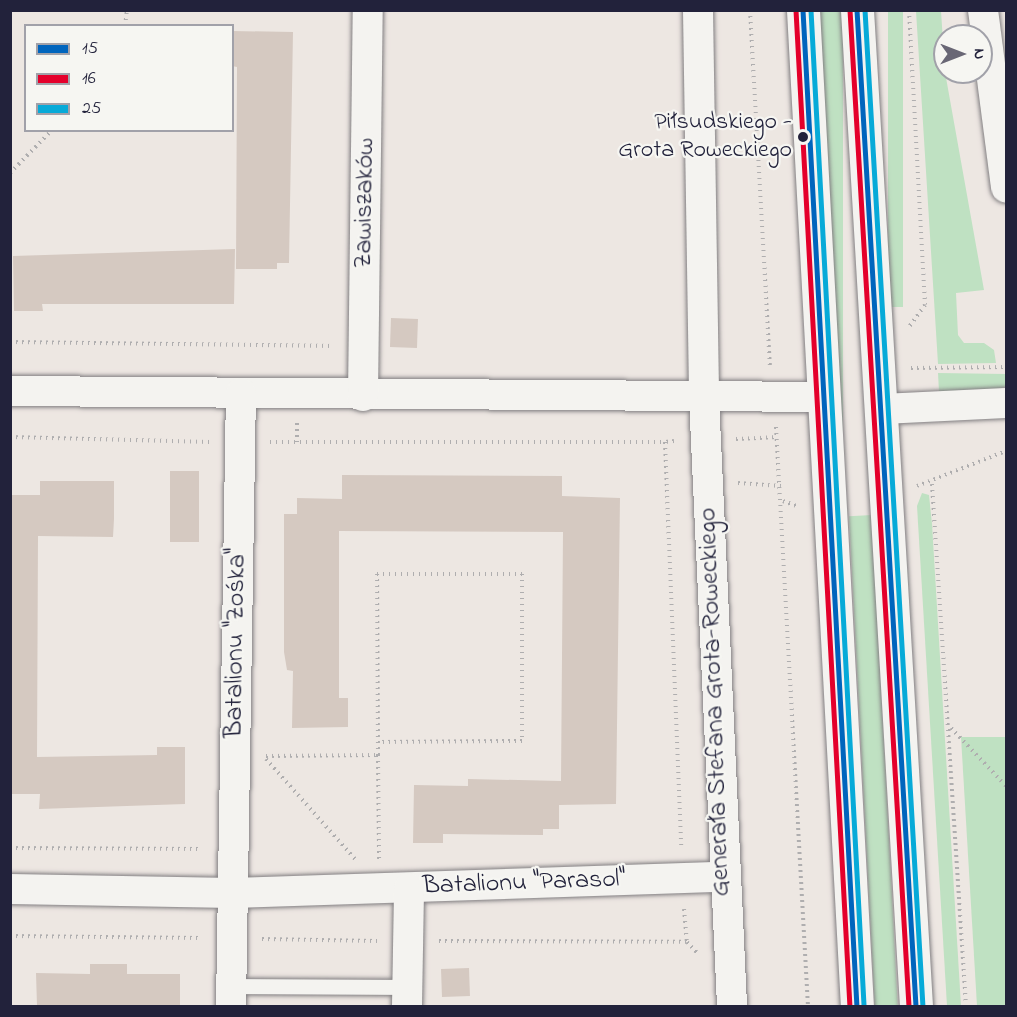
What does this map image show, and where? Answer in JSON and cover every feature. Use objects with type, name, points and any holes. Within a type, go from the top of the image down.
[{"type":"street","name":"Zawiszaków","points":[[363,396],[368,10]]},
{"type":"street","name":"Generała Stefana Grota-Roweckiego","points":[[698,10],[704,398],[722,877],[732,1006]]},
{"type":"street","points":[[803,10],[858,1006]]},
{"type":"street","points":[[857,10],[916,1006]]},
{"type":"street","points":[[983,10],[1006,188]]},
{"type":"street","points":[[10,391],[363,396],[824,397]]},
{"type":"street","name":"Batalionu \"Zośka\"","points":[[231,996],[241,393]]},
{"type":"street","points":[[882,409],[1006,403]]},
{"type":"street","name":"Batalionu \"Parasol\"","points":[[407,997],[408,941],[394,888],[722,877]]},
{"type":"street","points":[[10,889],[233,893],[394,888]]},
{"type":"lane","points":[[231,996],[407,997]]},
{"type":"path","points":[[750,10],[773,397],[781,486],[808,1006]]},
{"type":"path","points":[[909,10],[925,304],[910,327]]},
{"type":"path","points":[[10,173],[50,132]]},
{"type":"path","points":[[10,342],[342,346]]},
{"type":"path","points":[[911,368],[1006,367]]},
{"type":"path","points":[[296,414],[297,442]]},
{"type":"path","points":[[10,437],[222,442]]},
{"type":"path","points":[[258,442],[665,442]]},
{"type":"path","points":[[916,486],[932,484],[1006,450]]},
{"type":"path","points":[[708,480],[781,486]]},
{"type":"path","points":[[932,484],[951,727],[966,1006]]},
{"type":"path","points":[[378,742],[522,741],[522,574],[377,574],[378,755],[394,888]]},
{"type":"path","points":[[951,727],[1006,786]]},
{"type":"path","points":[[254,756],[378,755]]},
{"type":"path","points":[[10,848],[209,849]]},
{"type":"path","points":[[10,936],[687,942]]},
{"type":"green space","points":[[819,11],[843,11],[843,479],[819,479]]},
{"type":"green space","points":[[888,11],[903,11],[903,307],[888,307]]},
{"type":"green space","points":[[916,11],[941,11],[942,24],[933,24],[933,84],[947,84],[984,290],[956,293],[958,335],[964,343],[984,343],[994,350],[996,363],[938,364]]},
{"type":"green space","points":[[938,373],[1006,374],[1006,386],[993,393],[939,392]]},
{"type":"green space","points":[[922,493],[929,495],[932,524],[961,1006],[947,1006],[917,506]]},
{"type":"green space","points":[[872,515],[898,1006],[875,1006],[849,516]]},
{"type":"green space","points":[[961,737],[1006,737],[1006,1006],[977,1006]]},
{"type":"building","points":[[234,31],[293,32],[289,263],[277,263],[277,269],[236,269],[237,67],[234,66]]},
{"type":"building","points":[[235,249],[234,304],[42,304],[43,311],[14,311],[13,256]]},
{"type":"building","points":[[391,318],[418,319],[417,348],[390,347]]},
{"type":"building","points":[[170,471],[199,471],[199,542],[170,542]]},
{"type":"building","points":[[342,475],[562,476],[562,496],[620,498],[616,804],[559,805],[559,829],[543,829],[543,835],[443,834],[443,843],[413,843],[414,785],[468,786],[468,779],[561,781],[563,532],[339,531],[339,698],[348,698],[348,727],[292,728],[293,671],[287,670],[284,652],[284,514],[297,514],[297,498],[342,499]]},
{"type":"building","points":[[40,481],[114,481],[114,519],[113,537],[38,536],[37,757],[157,755],[157,747],[185,747],[185,804],[39,809],[40,794],[10,794],[10,495],[40,495]]},
{"type":"building","points":[[90,964],[127,964],[127,974],[180,974],[180,1006],[37,1006],[36,973],[90,974]]},
{"type":"building","points":[[469,968],[470,996],[442,997],[441,969]]},
{"type":"transit line","name":"16","points":[[796,10],[850,1006]]},
{"type":"transit line","name":"15","points":[[803,10],[857,1006]]},
{"type":"transit line","name":"25","points":[[811,10],[864,1006]]},
{"type":"transit line","name":"16","points":[[850,10],[909,1006]]},
{"type":"transit line","name":"15","points":[[857,10],[916,1006]]},
{"type":"transit line","name":"25","points":[[865,10],[923,1006]]},
{"type":"place","name":"Piłsudskiego - Grota Roweckiego","points":[[803,137]]}]
